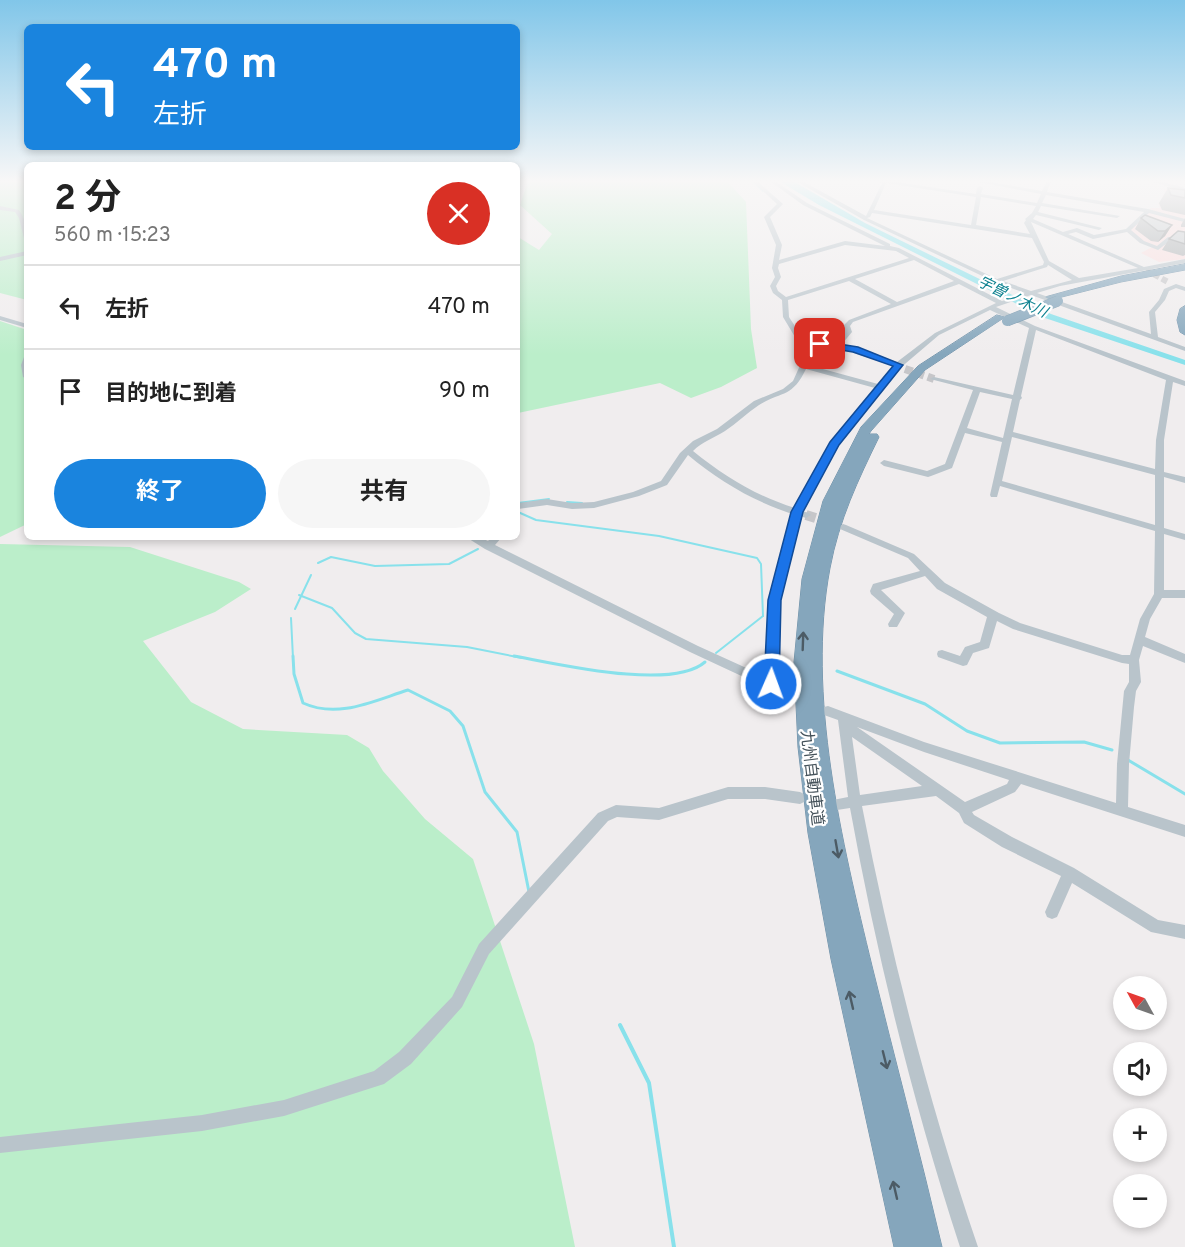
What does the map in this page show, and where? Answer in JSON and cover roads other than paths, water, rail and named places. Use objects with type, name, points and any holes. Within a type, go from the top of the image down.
[{"type":"highway","name":"九州自動車道","points":[[908,1247],[841,957],[810,788],[802,671],[804,611],[811,563],[824,514],[838,477],[872,420],[891,396],[933,357],[1000,310],[1185,270]]},
{"type":"highway","points":[[1185,309],[1182,320],[1185,332]]},
{"type":"highway","name":"九州自動車道","points":[[929,1247],[860,959],[826,789],[816,694],[817,614],[823,566],[836,518],[849,480],[882,423],[901,399],[942,360],[965,344],[1000,310]]},
{"type":"street","points":[[777,239],[779,245],[776,263],[778,277],[773,286],[775,292],[785,299]]},
{"type":"street","points":[[877,239],[960,281],[1000,310],[1033,327],[1185,384]]},
{"type":"street","points":[[909,239],[997,280],[1185,349]]},
{"type":"street","points":[[1036,239],[1047,262],[1077,280]]},
{"type":"street","points":[[1079,239],[1144,269]]},
{"type":"street","points":[[1139,239],[1158,248],[1169,239]]},
{"type":"street","points":[[776,263],[845,243],[897,249]]},
{"type":"street","points":[[0,259],[24,254]]},
{"type":"street","points":[[785,299],[914,258]]},
{"type":"street","points":[[476,540],[694,649],[776,686],[774,600],[802,514],[834,444],[900,367],[937,334],[1000,310],[1030,293],[1077,280],[1185,261]]},
{"type":"street","points":[[997,280],[1045,266],[1047,262]]},
{"type":"street","points":[[850,279],[897,305]]},
{"type":"street","points":[[837,345],[849,332],[846,326],[851,321],[960,281]]},
{"type":"street","points":[[1168,282],[1185,289]]},
{"type":"street","points":[[1155,337],[1152,312],[1162,300],[1166,290],[1176,286]]},
{"type":"street","points":[[520,506],[547,502],[572,506],[594,505],[636,494],[664,483],[688,451],[757,403],[786,391],[805,367],[802,342],[786,317],[785,299]]},
{"type":"street","points":[[0,318],[24,325]]},
{"type":"street","points":[[994,495],[1033,327]]},
{"type":"street","points":[[802,342],[837,345],[900,367]]},
{"type":"street","points":[[805,367],[881,387]]},
{"type":"street","points":[[934,379],[1018,398]]},
{"type":"street","points":[[1122,812],[1123,764],[1128,707],[1135,682],[1134,660],[1145,619],[1159,594],[1160,440],[1170,379]]},
{"type":"street","points":[[884,463],[928,474],[949,466],[978,388]]},
{"type":"street","points":[[964,430],[1008,437],[1185,480]]},
{"type":"street","points":[[688,451],[742,491],[766,503],[802,514]]},
{"type":"street","points":[[996,482],[1185,537]]},
{"type":"street","points":[[843,527],[911,556],[941,586],[1017,626],[1122,659],[1134,660]]},
{"type":"street","points":[[488,547],[494,540]]},
{"type":"street","points":[[893,624],[900,613],[880,598],[875,591],[877,587],[928,572]]},
{"type":"street","points":[[1159,594],[1185,594]]},
{"type":"street","points":[[942,654],[963,662],[969,650],[985,645],[993,615]]},
{"type":"street","points":[[1139,639],[1185,659]]},
{"type":"street","points":[[828,711],[964,809],[969,819],[1007,842],[1069,873],[1155,927],[1185,932]]},
{"type":"street","points":[[844,721],[1185,831]]},
{"type":"street","points":[[844,721],[856,804],[895,992],[944,1175],[969,1247]]},
{"type":"street","points":[[964,809],[1011,788],[1018,778]]},
{"type":"street","points":[[837,804],[856,804],[938,790]]},
{"type":"street","points":[[0,1144],[202,1123],[284,1108],[378,1078],[405,1058],[457,1002],[484,949],[603,817],[616,811],[659,814],[728,793],[765,792],[800,798]]},
{"type":"street","points":[[1052,912],[1069,873]]},
{"type":"water","name":"宇曽ノ木川","points":[[887,239],[898,239],[1051,314],[1185,360],[1185,365],[1045,318]]},
{"type":"waterway","points":[[520,503],[549,499]]},
{"type":"waterway","points":[[567,502],[582,503]]},
{"type":"waterway","points":[[520,513],[536,520],[659,536],[757,558],[761,564],[763,616],[716,653]]},
{"type":"waterway","points":[[318,563],[331,557],[375,566],[449,564],[478,549]]},
{"type":"waterway","points":[[301,596],[311,575]]},
{"type":"waterway","points":[[295,609],[301,596]]},
{"type":"waterway","points":[[301,596],[332,608],[355,633],[366,639],[467,647],[522,658]]},
{"type":"waterway","points":[[291,618],[293,658]]},
{"type":"waterway","points":[[293,656],[294,674],[303,703],[316,707],[342,709],[356,707],[408,690],[450,711],[463,726],[485,792],[517,832],[529,892]]},
{"type":"waterway","points":[[514,656],[585,669],[642,675],[689,670],[705,662]]},
{"type":"waterway","points":[[837,671],[925,704],[967,731],[1000,743],[1084,742],[1112,750]]},
{"type":"waterway","points":[[1128,760],[1185,794]]},
{"type":"waterway","points":[[620,1025],[649,1083],[674,1247]]},
{"type":"tunnel","points":[[1146,270],[1168,282]]},
{"type":"tunnel","points":[[905,369],[934,379]]},
{"type":"tunnel","points":[[806,515],[832,523]]},
{"type":"tunnel","points":[[780,689],[807,701]]}]
